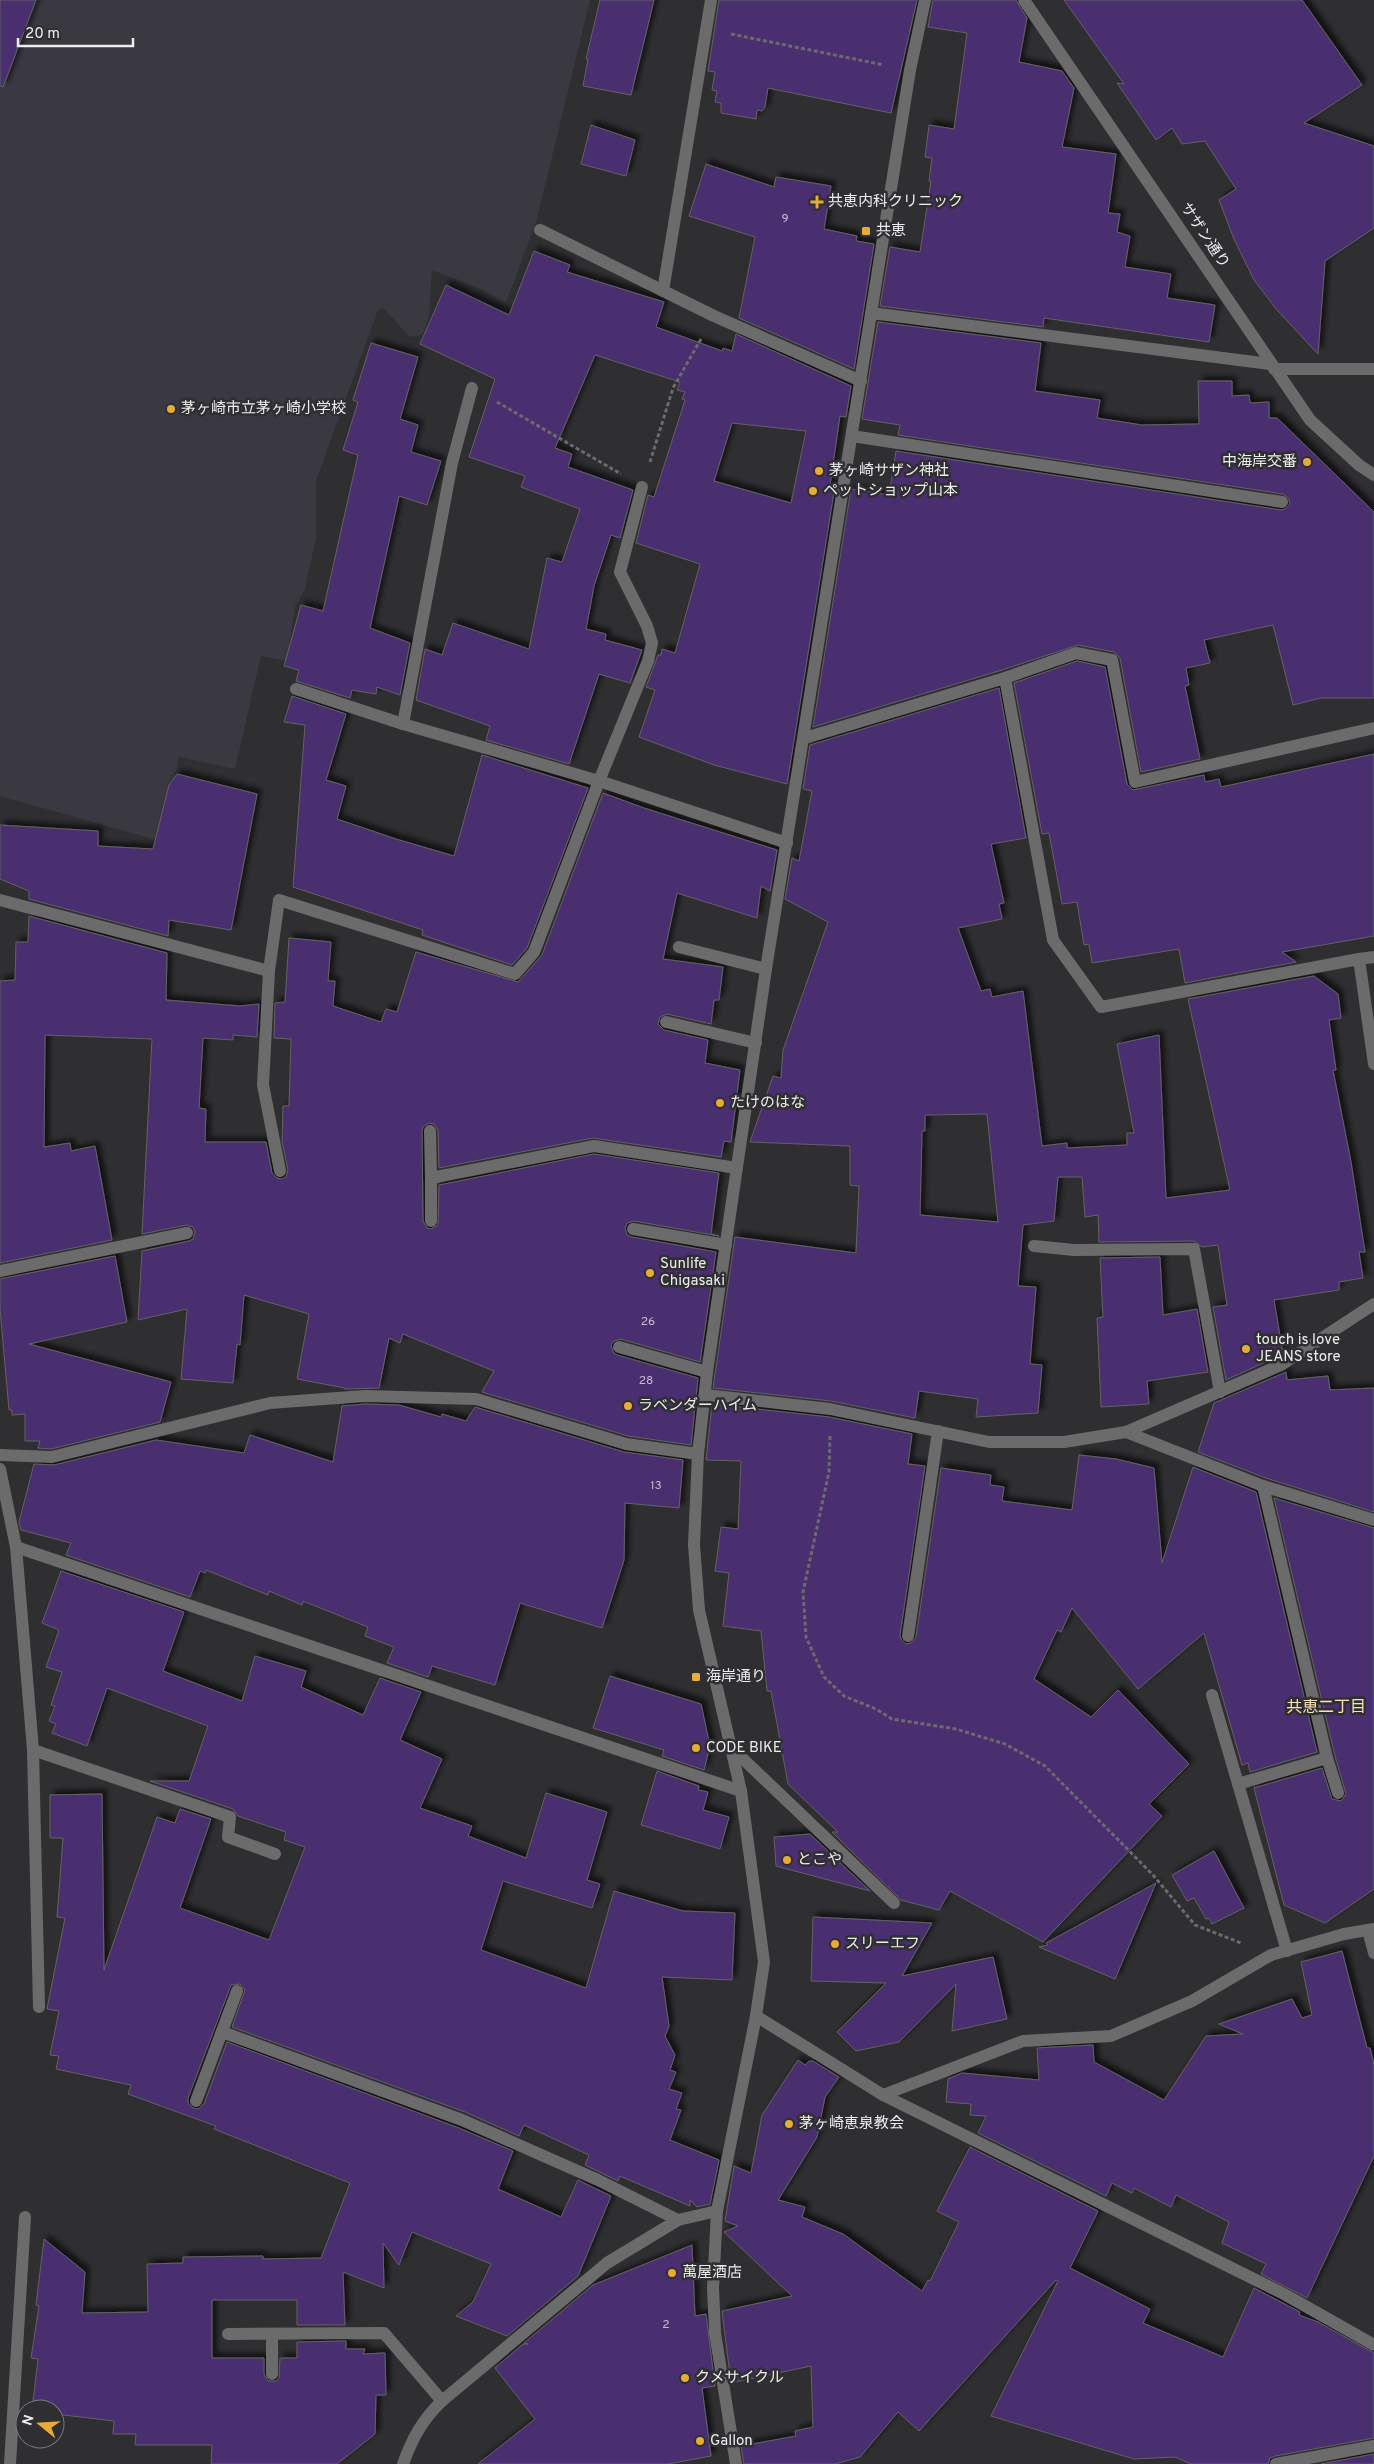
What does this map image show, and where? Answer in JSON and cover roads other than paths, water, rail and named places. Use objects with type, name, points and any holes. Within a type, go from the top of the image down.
[{"type":"street","points":[[662,291],[711,0]]},
{"type":"street","points":[[736,2464],[715,2333],[712,2288],[717,2212],[756,2016],[764,1962],[741,1791],[699,1610],[694,1545],[698,1454],[706,1395],[707,1372],[766,969],[805,738],[910,70],[925,0]]},
{"type":"street","name":"サザン通り","points":[[1024,0],[1310,420],[1359,465],[1374,476]]},
{"type":"street","points":[[540,230],[714,316],[860,381]]},
{"type":"street","points":[[871,313],[1272,366],[1374,369]]},
{"type":"street","points":[[404,724],[452,463],[472,388]]},
{"type":"street","points":[[852,436],[1282,502]]},
{"type":"street","points":[[280,1171],[263,1085],[269,971],[279,900],[515,974],[534,952],[599,781],[648,661],[652,642],[647,626],[620,572],[642,487]]},
{"type":"street","points":[[805,738],[1005,678],[1076,653],[1112,660],[1135,782],[1374,728]]},
{"type":"street","points":[[1005,678],[1053,940],[1101,1007],[1374,957]]},
{"type":"street","points":[[296,689],[404,724],[599,781],[786,843]]},
{"type":"street","points":[[0,900],[269,971]]},
{"type":"street","points":[[679,947],[766,969]]},
{"type":"street","points":[[1359,959],[1374,1064]]},
{"type":"street","points":[[666,1022],[756,1043]]},
{"type":"street","points":[[430,1131],[431,1220]]},
{"type":"street","points":[[431,1178],[594,1146],[737,1168]]},
{"type":"street","points":[[633,1229],[726,1245]]},
{"type":"street","points":[[0,1271],[187,1233]]},
{"type":"street","points":[[1034,1246],[1074,1250],[1194,1250],[1220,1392]]},
{"type":"street","points":[[706,1395],[830,1409],[988,1442],[1064,1442],[1126,1432],[1281,1365],[1374,1304]]},
{"type":"street","points":[[619,1347],[707,1372]]},
{"type":"street","points":[[0,1455],[52,1457],[270,1403],[364,1396],[476,1399],[626,1444],[698,1454]]},
{"type":"street","points":[[908,1636],[938,1431]]},
{"type":"street","points":[[1126,1432],[1263,1486],[1374,1520]]},
{"type":"street","points":[[0,1469],[16,1547],[33,1750],[39,2007]]},
{"type":"street","points":[[1263,1486],[1327,1758],[1338,1792]]},
{"type":"street","points":[[16,1547],[741,1791]]},
{"type":"street","points":[[1212,1695],[1287,1951]]},
{"type":"street","points":[[729,1742],[741,1757],[894,1903]]},
{"type":"street","points":[[33,1750],[230,1817],[228,1836],[275,1854]]},
{"type":"street","points":[[1238,1784],[1327,1758]]},
{"type":"street","points":[[883,2096],[1024,2041],[1111,2036],[1192,2001],[1271,1955],[1344,1934],[1371,1930],[1374,1953]]},
{"type":"street","points":[[196,2101],[237,1990]]},
{"type":"street","points":[[756,2016],[883,2096],[1284,2294],[1374,2345]]},
{"type":"street","points":[[222,2032],[462,2120],[598,2180],[678,2220]]},
{"type":"street","points":[[403,2464],[416,2432],[426,2417],[442,2401],[607,2263],[678,2220],[717,2212]]},
{"type":"street","points":[[10,2464],[25,2217]]},
{"type":"street","points":[[228,2334],[384,2332],[442,2401]]},
{"type":"street","points":[[272,2334],[272,2374]]},
{"type":"street","points":[[1276,2464],[1374,2446]]},
{"type":"place","name":"共恵内科クリニック","points":[[817,202]]},
{"type":"place","name":"共恵","points":[[866,231]]},
{"type":"place","name":"茅ヶ崎市立茅ヶ崎小学校","points":[[171,409]]},
{"type":"place","name":"中海岸交番","points":[[1307,462]]},
{"type":"place","name":"茅ヶ崎サザン神社","points":[[819,471]]},
{"type":"place","name":"ペットショップ山本","points":[[813,491]]},
{"type":"place","name":"たけのはな","points":[[720,1103]]},
{"type":"place","name":"Sunlife Chigasaki","points":[[650,1273]]},
{"type":"place","name":"touch is love JEANS store","points":[[1246,1349]]},
{"type":"place","name":"ラベンダーハイム","points":[[628,1406]]},
{"type":"place","name":"海岸通り","points":[[696,1677]]},
{"type":"place","name":"CODE BIKE","points":[[696,1748]]},
{"type":"place","name":"とこや","points":[[787,1860]]},
{"type":"place","name":"スリーエフ","points":[[835,1944]]},
{"type":"place","name":"茅ヶ崎恵泉教会","points":[[789,2124]]},
{"type":"place","name":"萬屋酒店","points":[[672,2273]]},
{"type":"place","name":"クメサイクル","points":[[685,2378]]},
{"type":"place","name":"Gallon","points":[[700,2441]]},
{"type":"district","name":"共恵二丁目","points":[[1326,1708]]}]
